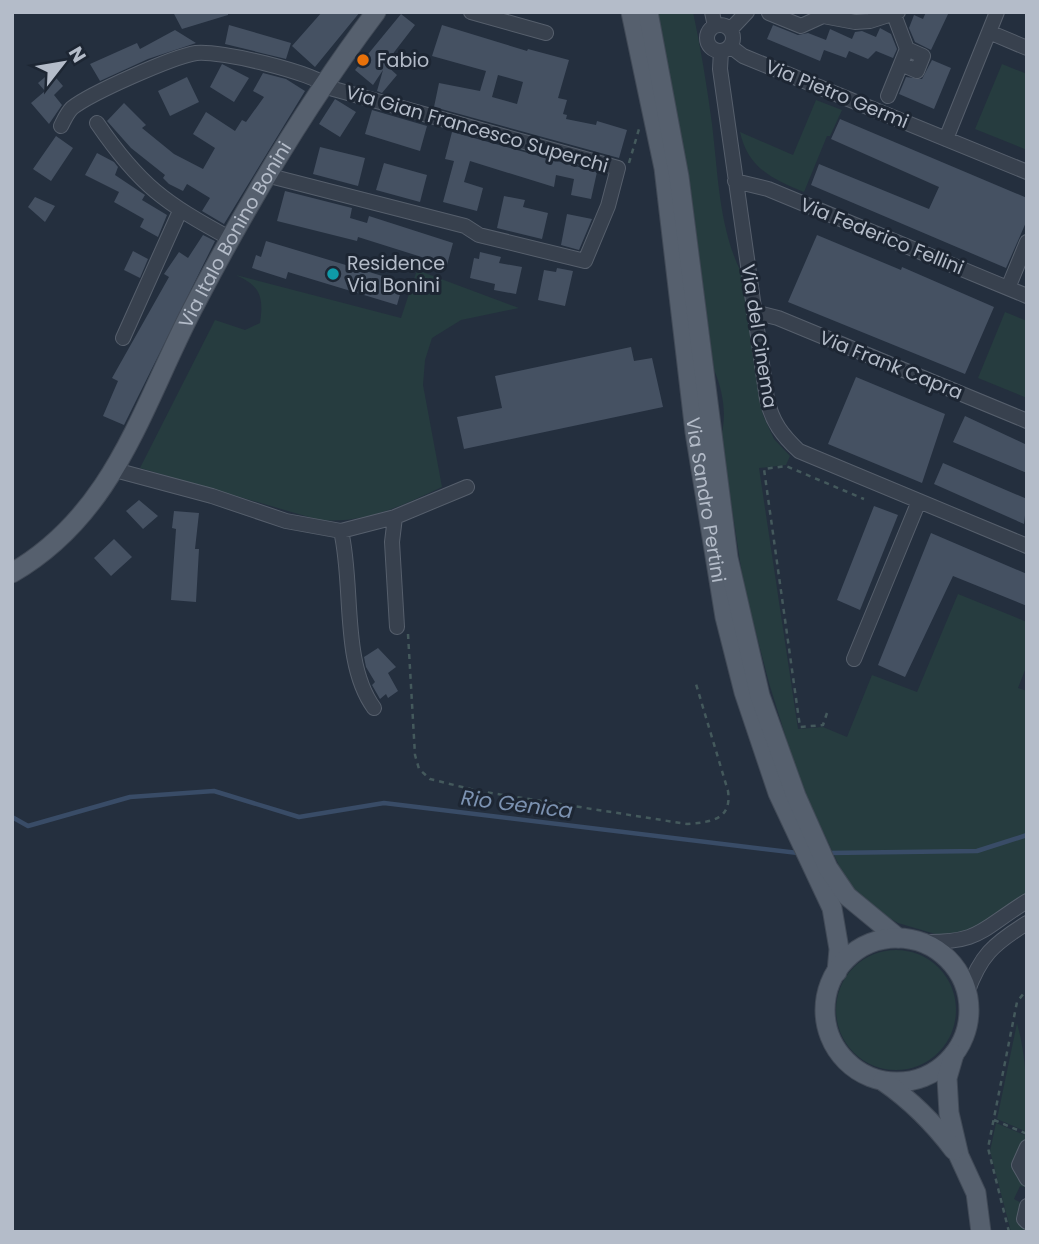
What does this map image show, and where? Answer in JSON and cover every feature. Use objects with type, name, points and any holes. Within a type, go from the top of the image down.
[{"type":"main road","name":"Via Italo Bonino Bonini","points":[[12,573],[79,521],[115,470],[192,310],[266,175],[323,81],[376,12]]},
{"type":"main road","name":"Via Sandro Pertini","points":[[631,12],[664,168],[695,432],[725,617],[760,743],[821,871],[832,908],[839,949],[837,972]]},
{"type":"main road","name":"Via Sandro Pertini","points":[[648,12],[679,177],[728,558],[760,696],[801,829]]},
{"type":"main road","name":"Via Sandro Pertini","points":[[821,871],[898,938]]},
{"type":"main road","points":[[959,1156],[931,1120],[908,1098],[882,1081],[862,1073],[845,1060],[832,1042],[826,1022],[825,1000],[842,962],[858,948],[877,940],[898,938],[922,942],[942,954],[958,972],[967,993],[967,1025],[947,1078],[948,1112],[959,1156],[976,1194],[981,1232]]},
{"type":"main road","points":[[882,1081],[902,1082],[922,1078],[939,1068],[954,1054]]},
{"type":"street","points":[[471,12],[546,33]]},
{"type":"street","points":[[719,23],[747,12]]},
{"type":"street","points":[[946,139],[997,12]]},
{"type":"street","points":[[769,13],[801,26],[824,14],[855,22],[895,13],[907,49],[888,96]]},
{"type":"street","name":"Via del Cinema","points":[[725,48],[710,46],[707,38],[719,23],[732,38],[725,48],[720,69],[771,418],[782,435],[799,451],[1027,546]]},
{"type":"street","points":[[989,32],[1027,48]]},
{"type":"street","name":"Via Pietro Germi","points":[[725,48],[1027,172]]},
{"type":"street","name":"Via Gian Francesco Superchi","points":[[61,126],[70,110],[97,93],[197,53],[241,58],[323,81],[330,88],[618,168],[608,206],[585,261],[479,235],[465,226],[266,175]]},
{"type":"street","points":[[97,123],[125,163],[155,193],[180,211],[231,239]]},
{"type":"street","name":"Via Federico Fellini","points":[[736,181],[768,189],[1027,296]]},
{"type":"street","points":[[123,338],[180,211]]},
{"type":"street","points":[[1008,288],[1027,242]]},
{"type":"street","name":"Via Frank Capra","points":[[754,312],[778,318],[1027,421]]},
{"type":"street","points":[[115,470],[212,496],[286,521],[341,531],[395,517],[467,488]]},
{"type":"street","points":[[854,659],[919,501]]},
{"type":"street","points":[[395,517],[392,542],[402,624]]},
{"type":"street","points":[[341,531],[355,667],[362,692],[374,708]]},
{"type":"street","points":[[922,942],[962,942],[982,933],[1027,901]]},
{"type":"street","points":[[967,993],[977,965],[987,951],[1027,923]]},
{"type":"street","points":[[1027,1147],[1019,1165],[1027,1180]]},
{"type":"street","points":[[1027,1206],[1024,1219],[1027,1222]]},
{"type":"path","points":[[618,168],[629,165],[639,129]]},
{"type":"path","points":[[827,713],[823,725],[800,727],[764,469],[786,466],[864,499]]},
{"type":"path","points":[[402,624],[415,755],[419,769],[430,779],[478,791],[687,824],[710,822],[723,816],[729,803],[696,684]]},
{"type":"path","points":[[1009,1232],[988,1156],[1017,1002],[1027,989]]},
{"type":"path","points":[[994,1120],[1027,1134]]},
{"type":"green space","points":[[658,12],[693,12],[708,96],[724,219],[741,272],[763,415],[774,439],[790,456],[786,465],[759,468],[798,729],[823,727],[847,737],[872,675],[917,692],[958,594],[1027,622],[1027,665],[1018,688],[1027,691],[1027,892],[974,928],[942,936],[898,923],[877,911],[858,895],[844,876],[800,783],[769,683],[744,587],[721,437],[723,403],[714,370],[690,184]]},
{"type":"green space","points":[[1002,64],[1027,74],[1027,150],[975,129]]},
{"type":"green space","points":[[816,100],[842,110],[830,136],[827,136],[804,192],[763,171],[749,155],[740,132],[793,155]]},
{"type":"green space","points":[[417,270],[519,308],[461,320],[432,338],[425,360],[423,385],[442,487],[382,512],[352,519],[319,520],[140,468],[215,320],[245,330],[260,323],[261,306],[258,293],[250,283],[236,275],[401,318]]},
{"type":"green space","points":[[1005,312],[1027,321],[1027,398],[978,378]]},
{"type":"green space","points":[[896,950],[919,955],[938,968],[951,987],[956,1010],[951,1033],[938,1052],[919,1065],[896,1070],[873,1065],[854,1052],[841,1033],[836,1010],[841,987],[854,968],[873,955]]},
{"type":"green space","points":[[1017,1023],[1025,1063],[1027,1132],[997,1119]]},
{"type":"green space","points":[[996,1123],[1027,1136],[1027,1184],[1025,1187],[1020,1186],[1014,1199],[1023,1204],[1026,1232],[1011,1232],[990,1151]]},
{"type":"building","points":[[173,12],[228,12],[228,15],[182,29]]},
{"type":"building","points":[[322,12],[360,12],[315,67],[292,46]]},
{"type":"building","points":[[926,12],[949,12],[931,50],[915,42],[909,28],[914,15],[923,19]]},
{"type":"building","points":[[401,14],[415,25],[385,64],[397,75],[382,93],[377,91],[383,70],[373,85],[355,70]]},
{"type":"building","points":[[229,25],[291,43],[286,59],[225,44]]},
{"type":"building","points":[[442,25],[527,51],[528,49],[569,60],[558,98],[567,100],[563,114],[567,115],[566,119],[596,125],[597,121],[627,130],[619,158],[434,107],[439,83],[480,91],[486,71],[432,56]],"holes":[[[498,75],[523,82],[517,104],[492,97]]]},
{"type":"building","points":[[773,25],[798,35],[808,33],[826,40],[830,29],[852,39],[855,32],[862,31],[876,37],[880,28],[891,34],[897,49],[893,58],[876,51],[868,59],[849,51],[846,58],[824,50],[820,61],[767,39]]},
{"type":"building","points":[[175,30],[196,43],[148,59],[100,81],[90,64],[137,43],[140,49]]},
{"type":"building","points":[[932,60],[951,68],[934,109],[899,94],[906,77],[922,79]]},
{"type":"building","points":[[222,64],[249,78],[234,102],[210,87]]},
{"type":"building","points":[[51,72],[63,86],[54,95],[62,105],[49,124],[31,103],[45,91],[38,83]]},
{"type":"building","points":[[263,73],[286,79],[305,91],[224,224],[202,211],[210,198],[187,184],[183,191],[169,184],[163,178],[165,175],[131,148],[107,121],[124,103],[146,125],[142,128],[174,154],[203,169],[215,148],[193,134],[206,112],[235,131],[242,120],[246,122],[264,97],[253,91]]},
{"type":"building","points":[[187,77],[199,102],[170,116],[158,91]]},
{"type":"building","points":[[335,99],[356,112],[340,137],[319,124]]},
{"type":"building","points":[[372,110],[427,126],[420,151],[365,134]]},
{"type":"building","points":[[840,119],[1027,198],[1027,220],[1006,268],[811,185],[819,164],[929,209],[939,187],[831,139]]},
{"type":"building","points":[[452,132],[597,172],[591,199],[571,195],[574,179],[556,175],[554,187],[470,161],[464,182],[483,188],[477,211],[443,202],[454,161],[445,159]]},
{"type":"building","points":[[56,136],[73,148],[51,181],[33,169]]},
{"type":"building","points":[[320,147],[365,158],[358,186],[313,174]]},
{"type":"building","points":[[97,153],[114,162],[118,167],[115,175],[145,195],[142,200],[167,215],[158,237],[140,227],[144,219],[114,202],[119,192],[85,175]]},
{"type":"building","points":[[384,163],[427,175],[420,202],[376,190]]},
{"type":"building","points":[[285,191],[352,208],[350,218],[367,223],[369,216],[453,243],[447,265],[358,237],[357,241],[277,221]]},
{"type":"building","points":[[504,196],[525,200],[523,207],[548,213],[542,239],[497,228]]},
{"type":"building","points":[[35,197],[55,206],[45,222],[28,207]]},
{"type":"building","points":[[567,214],[592,219],[579,250],[561,245]]},
{"type":"building","points":[[203,235],[215,241],[124,425],[103,416],[118,381],[112,378],[169,277],[164,274],[179,252],[188,258]]},
{"type":"building","points":[[817,235],[901,270],[902,267],[994,307],[965,374],[788,302]]},
{"type":"building","name":"Residence Via Bonini","points":[[266,241],[399,281],[397,290],[401,291],[397,305],[288,272],[286,279],[252,268],[256,255],[261,257]]},
{"type":"building","points":[[133,251],[148,259],[140,278],[124,270]]},
{"type":"building","points":[[480,252],[501,257],[499,263],[522,267],[516,294],[494,290],[495,284],[470,278],[474,258],[479,259]]},
{"type":"building","points":[[557,268],[573,271],[565,306],[538,300],[544,270],[556,272]]},
{"type":"building","points":[[631,347],[634,361],[652,358],[663,407],[464,449],[457,417],[502,408],[495,376]]},
{"type":"building","points":[[856,377],[945,414],[922,483],[828,444]]},
{"type":"building","points":[[965,416],[1027,445],[1027,473],[953,442]]},
{"type":"building","points":[[943,463],[1027,499],[1024,524],[934,484]]},
{"type":"building","points":[[139,500],[158,516],[143,529],[126,511]]},
{"type":"building","points":[[874,506],[898,515],[860,610],[837,600]]},
{"type":"building","points":[[174,511],[199,513],[195,549],[199,549],[196,602],[171,600],[176,529],[172,528]]},
{"type":"building","points":[[931,533],[1027,574],[1027,606],[953,576],[905,677],[878,665]]},
{"type":"building","points":[[114,539],[132,557],[111,576],[94,558]]},
{"type":"building","points":[[378,648],[396,667],[388,673],[398,691],[388,698],[386,694],[380,699],[372,685],[375,682],[366,667],[364,657]]},
{"type":"waterway","name":"Rio Genica","points":[[12,817],[28,826],[130,797],[214,791],[299,817],[384,803],[798,853]]},
{"type":"waterway","name":"Rio Genica","points":[[828,853],[977,851],[1027,835]]},
{"type":"place","name":"Fabio","points":[[363,60]]},
{"type":"place","name":"Residence Via Bonini","points":[[333,274]]}]
